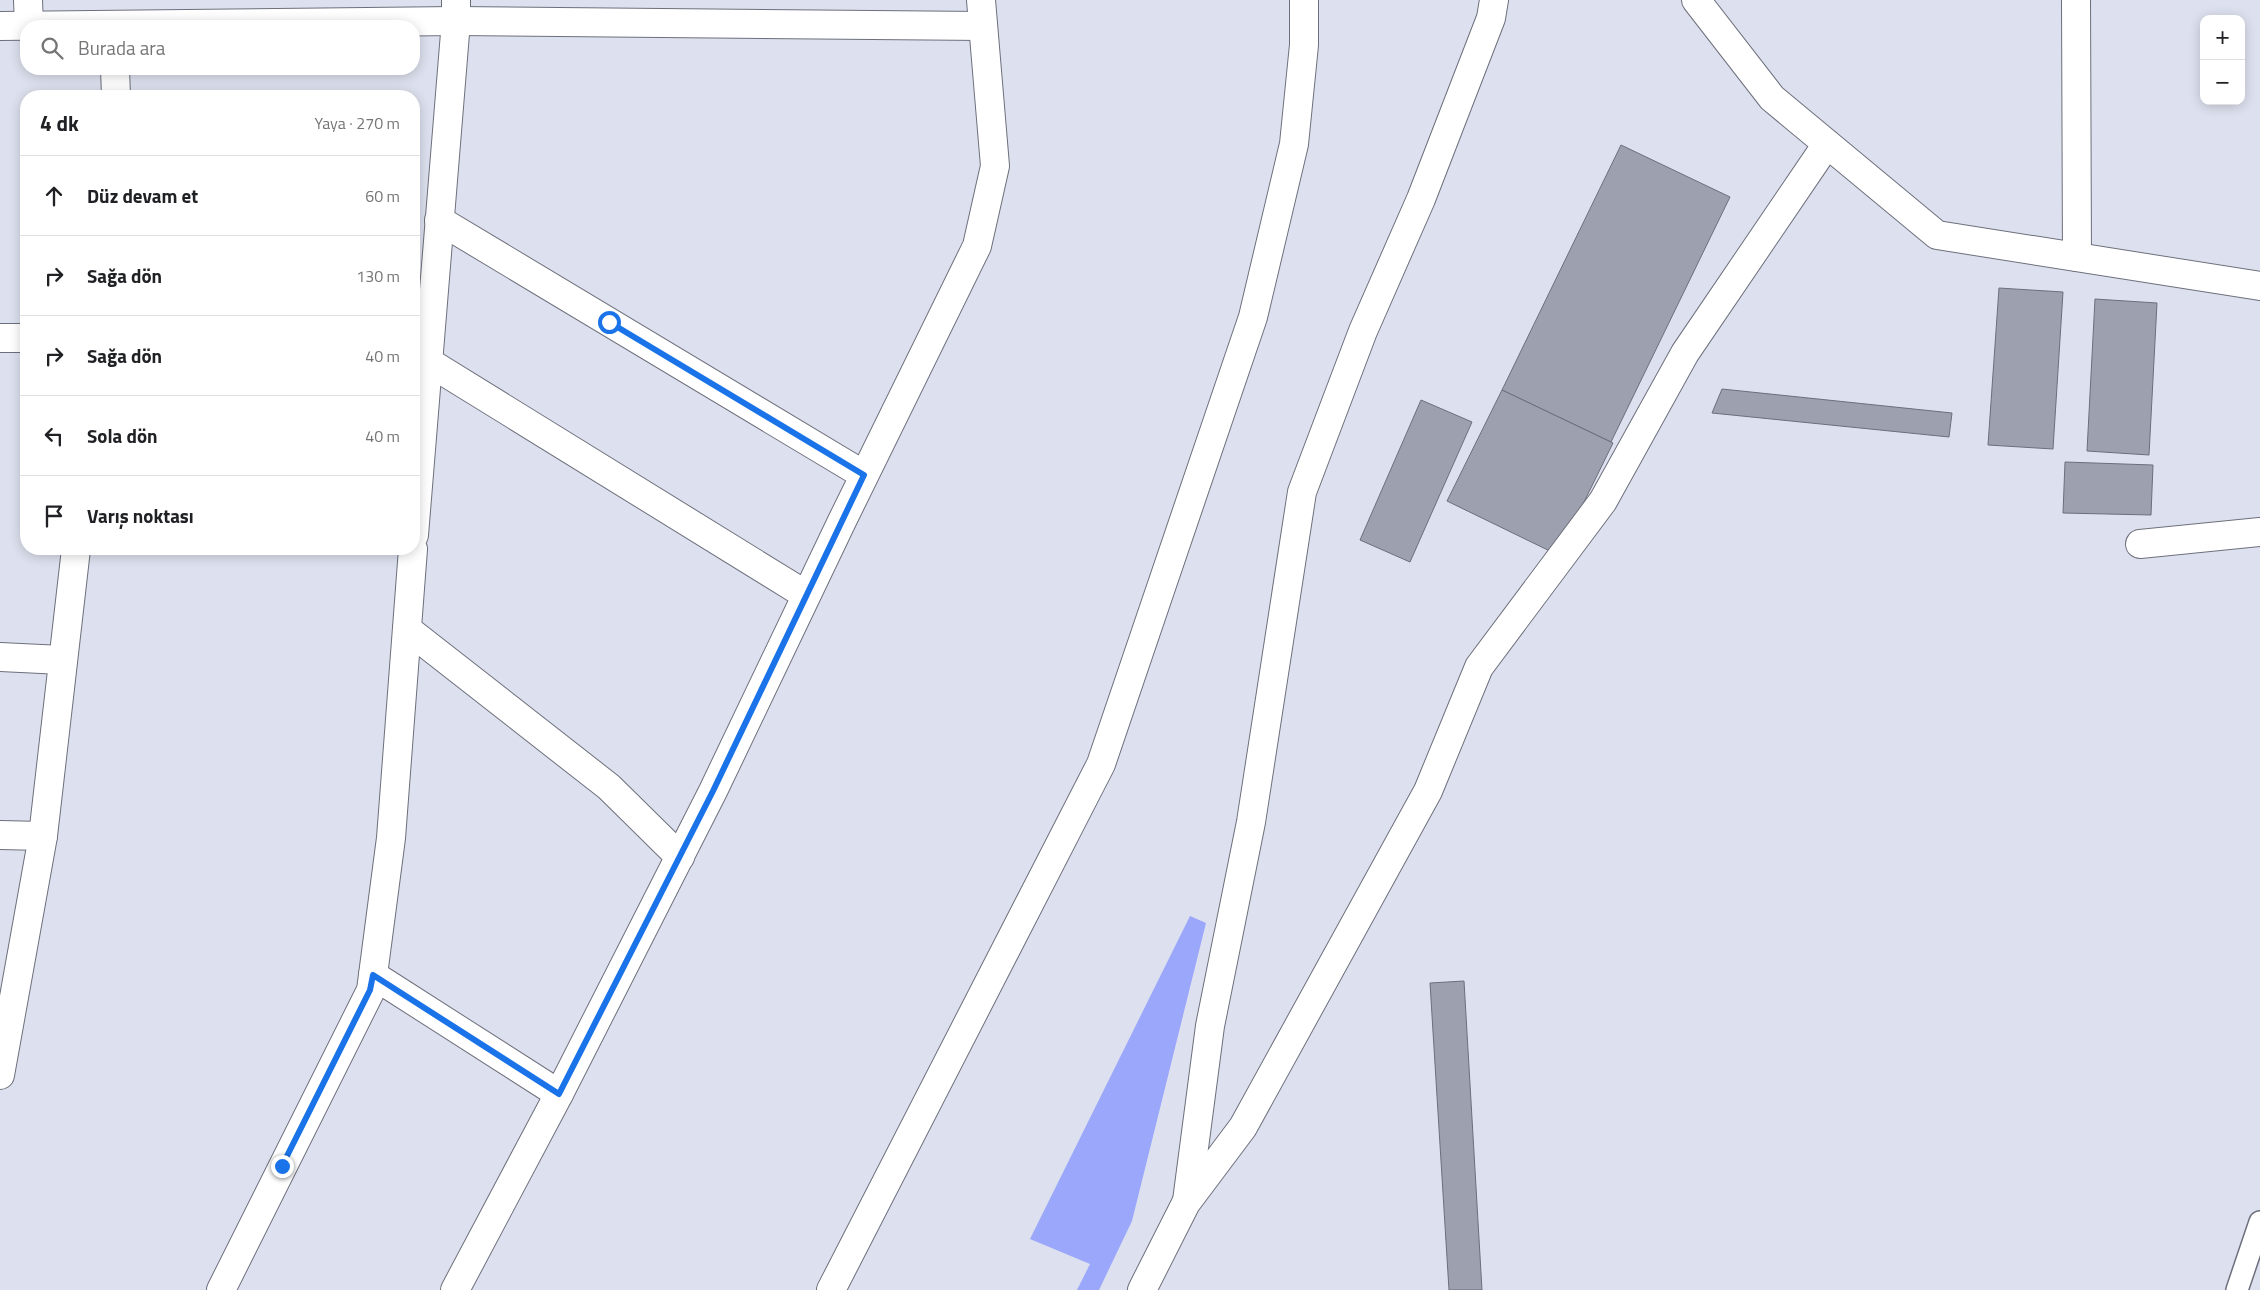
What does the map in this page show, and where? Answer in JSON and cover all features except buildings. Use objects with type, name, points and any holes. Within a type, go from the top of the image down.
[{"type":"street","points":[[28,0],[29,20]]},
{"type":"street","points":[[831,1290],[1101,764],[1253,317],[1294,144],[1304,45],[1304,0]]},
{"type":"street","points":[[1186,1203],[1210,1026],[1251,822],[1302,492],[1363,331],[1422,199],[1491,18],[1494,0]]},
{"type":"street","points":[[1696,0],[1772,98],[1937,235],[2260,286]]},
{"type":"street","points":[[2076,0],[2077,257]]},
{"type":"street","points":[[420,455],[456,10]]},
{"type":"street","points":[[242,20],[456,10],[982,13],[995,166],[977,246],[864,475],[680,857],[559,1094],[454,1290]]},
{"type":"street","points":[[0,26],[20,26]]},
{"type":"street","points":[[114,75],[116,90]]},
{"type":"street","points":[[1142,1290],[1186,1203],[1243,1128],[1428,791],[1479,668],[1603,501],[1685,352],[1827,144]]},
{"type":"street","points":[[439,220],[864,475]]},
{"type":"street","points":[[0,338],[20,338]]},
{"type":"street","points":[[427,361],[806,595]]},
{"type":"street","points":[[2140,544],[2260,532]]},
{"type":"street","points":[[0,1075],[43,836],[75,555]]},
{"type":"street","points":[[221,1290],[370,990],[391,838],[413,555]]},
{"type":"street","points":[[407,628],[609,787],[680,857]]},
{"type":"street","points":[[0,657],[62,660]]},
{"type":"street","points":[[0,835],[43,836]]},
{"type":"street","points":[[373,975],[559,1094]]},
{"type":"lane","points":[[2238,1290],[2260,1222]]},
{"type":"shaded area","points":[[1190,916],[1206,923],[1132,1221],[1099,1290],[1077,1290],[1090,1264],[1030,1239]]},
{"type":"route","points":[[282,1166],[370,990],[373,975],[559,1094],[713,791],[864,475],[609,322]]}]
